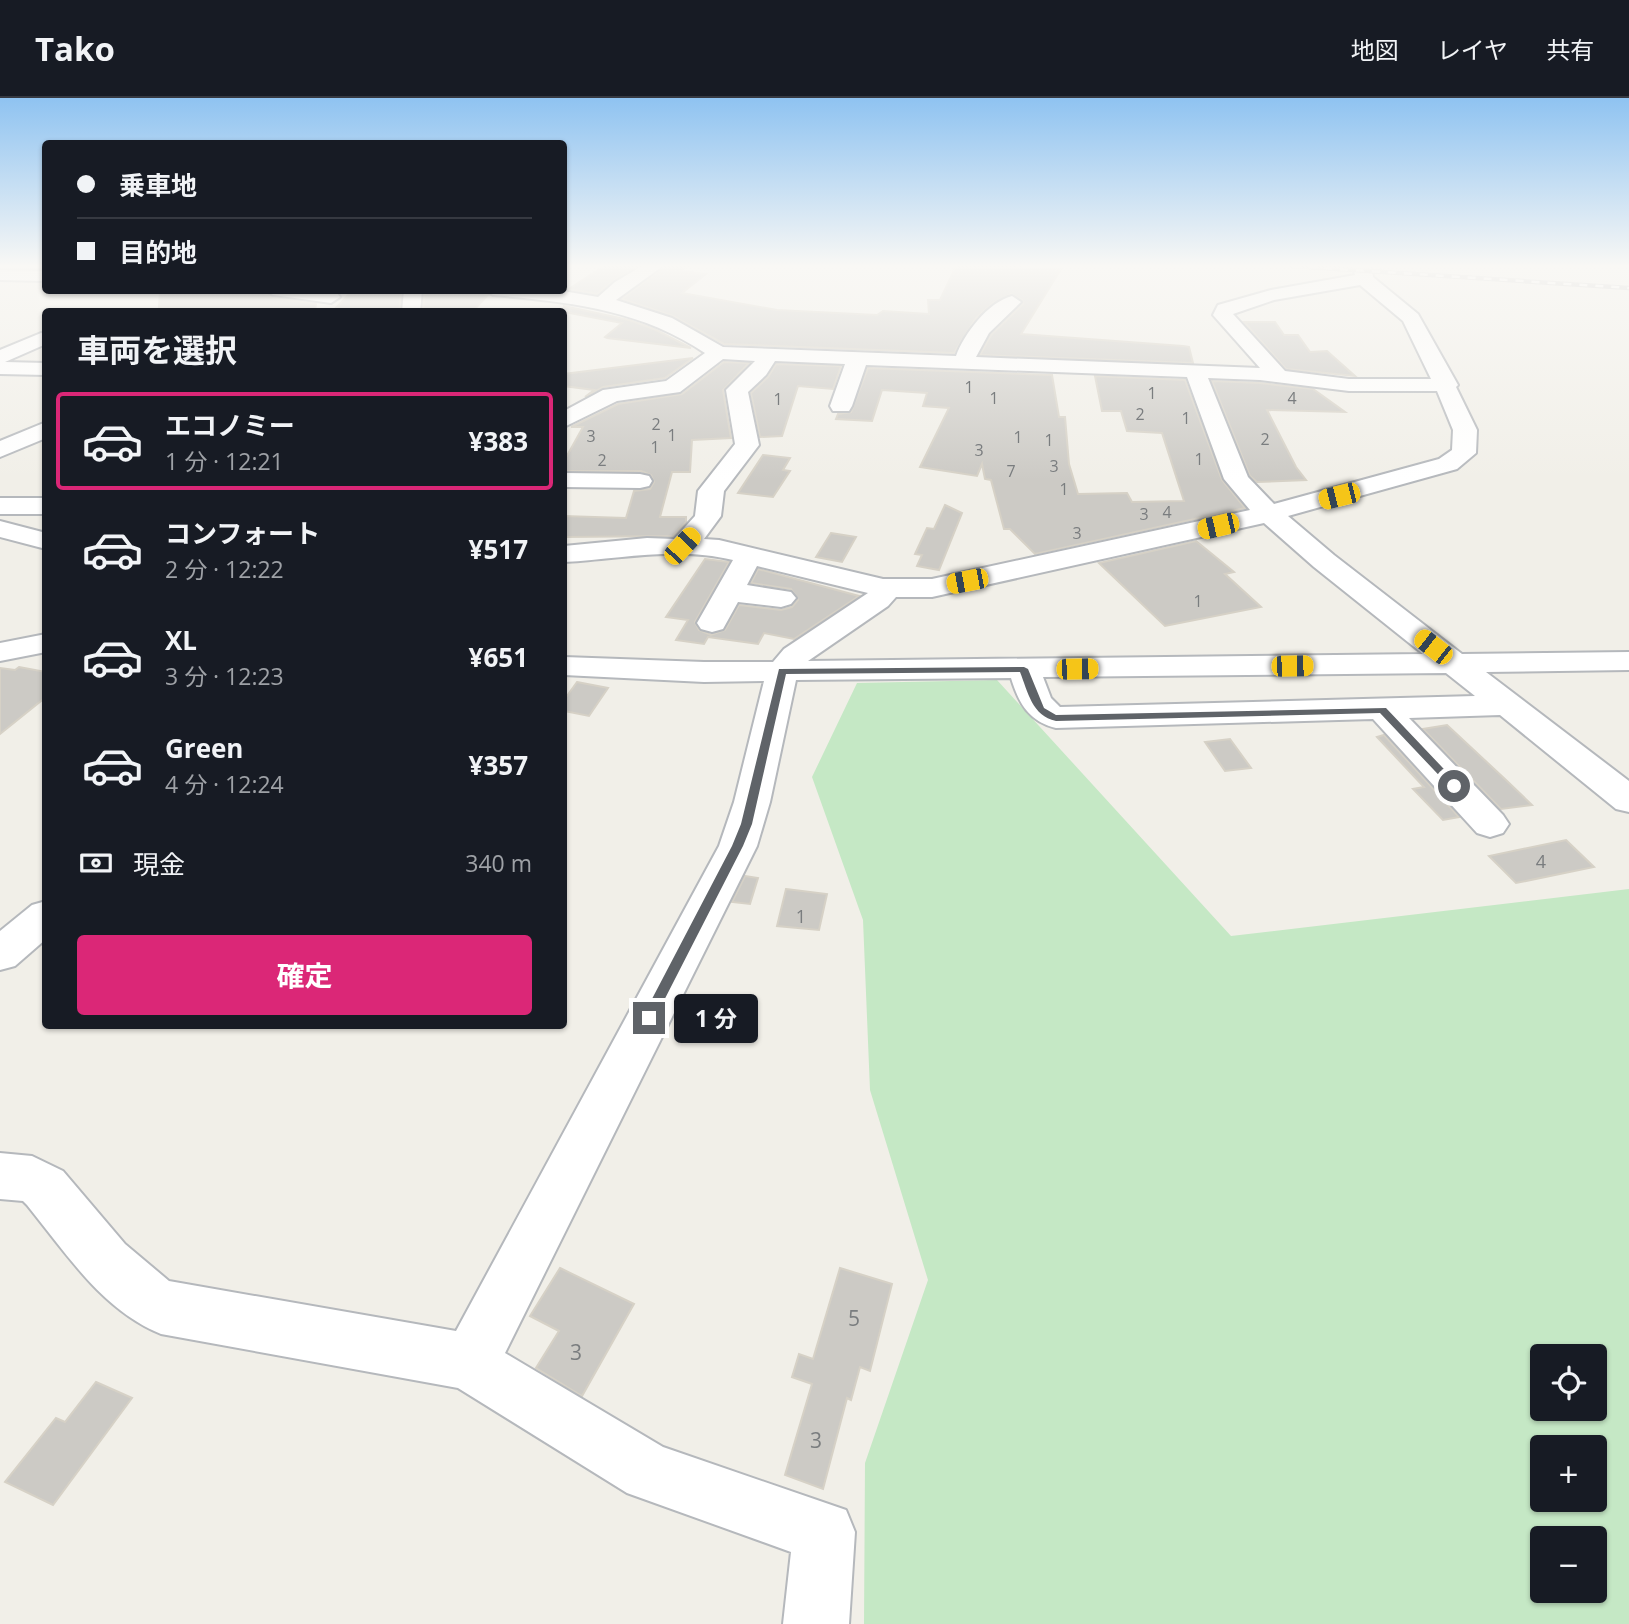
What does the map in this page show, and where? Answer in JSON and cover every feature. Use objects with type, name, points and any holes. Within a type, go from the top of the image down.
[{"type":"street","points":[[690,337],[718,353],[1274,375],[1349,385],[1447,385]]},
{"type":"street","points":[[964,363],[975,337]]},
{"type":"street","points":[[1241,337],[1274,370],[1274,375]]},
{"type":"street","points":[[567,554],[647,546],[719,548],[883,588],[932,588],[1268,514],[1398,480],[1458,460],[1464,453],[1466,438],[1447,385],[1421,337]]},
{"type":"street","points":[[0,357],[41,339]]},
{"type":"street","points":[[567,418],[611,396],[672,387],[718,353]]},
{"type":"street","points":[[682,546],[706,520],[713,508],[711,491],[747,445],[737,390],[759,371],[768,355]]},
{"type":"street","points":[[841,406],[857,360]]},
{"type":"street","points":[[0,369],[42,369]]},
{"type":"street","points":[[1195,371],[1236,479],[1268,514],[1629,800]]},
{"type":"street","points":[[0,450],[42,431]]},
{"type":"street","points":[[567,480],[640,481]]},
{"type":"street","points":[[0,506],[42,506]]},
{"type":"street","points":[[0,529],[42,540]]},
{"type":"street","points":[[712,623],[749,555]]},
{"type":"street","points":[[470,1362],[738,846],[752,802],[782,671],[795,656],[878,600],[883,595],[883,588]]},
{"type":"street","points":[[729,592],[781,598]]},
{"type":"street","points":[[0,652],[42,644]]},
{"type":"street","points":[[567,666],[630,671],[782,671],[1629,661]]},
{"type":"street","points":[[1024,669],[1040,710],[1056,718],[1507,705]]},
{"type":"street","points":[[1382,710],[1490,824]]},
{"type":"street","points":[[0,954],[42,919]]},
{"type":"street","points":[[0,1176],[32,1179],[46,1188],[106,1262],[161,1307],[470,1362],[648,1472],[824,1532],[816,1624]]},
{"type":"green space","points":[[997,680],[1231,936],[1629,889],[1629,1624],[864,1624],[865,1463],[928,1280],[870,1090],[863,920],[812,777],[857,683]]},
{"type":"building","points":[[670,337],[691,348],[607,338]]},
{"type":"building","points":[[712,337],[964,337],[954,353],[724,344]]},
{"type":"building","points":[[990,337],[1064,337],[1189,347],[1193,363],[980,355]]},
{"type":"building","points":[[1258,337],[1300,337],[1310,352],[1327,351],[1355,376],[1286,369]]},
{"type":"building","points":[[693,358],[665,378],[603,387],[585,397],[594,390],[567,386],[567,374]]},
{"type":"building","points":[[724,362],[749,363],[723,390],[731,438],[692,440],[690,472],[672,472],[660,517],[686,517],[686,522],[673,536],[567,537],[567,516],[626,518],[634,491],[650,489],[654,482],[651,475],[641,471],[567,471],[567,456],[583,427],[571,427],[618,404],[682,394]]},
{"type":"building","points":[[776,364],[841,366],[833,389],[798,386],[782,436],[760,437],[751,393],[768,377]]},
{"type":"building","points":[[868,368],[1052,375],[1059,417],[1065,417],[1069,464],[1078,494],[1127,493],[1132,502],[1184,501],[1162,433],[1127,431],[1121,411],[1102,411],[1095,376],[1185,380],[1222,480],[1245,508],[1035,554],[1010,529],[1004,529],[991,480],[985,479],[982,464],[977,476],[920,467],[949,408],[923,406],[927,393],[882,390],[872,421],[836,419],[838,414],[851,412]]},
{"type":"building","points":[[1212,381],[1313,389],[1345,412],[1267,410],[1296,467],[1306,480],[1257,482],[1250,476]]},
{"type":"building","points":[[763,455],[790,458],[783,470],[790,471],[773,497],[738,493]]},
{"type":"building","points":[[945,505],[962,513],[939,570],[917,566],[922,555],[915,554],[927,528],[934,529]]},
{"type":"building","points":[[831,533],[856,537],[842,562],[816,557]]},
{"type":"building","points":[[1196,541],[1234,572],[1225,574],[1261,607],[1165,626],[1099,563]]},
{"type":"building","points":[[705,559],[729,562],[695,622],[699,630],[711,635],[725,630],[739,605],[781,610],[792,607],[798,600],[791,589],[751,583],[758,569],[859,596],[794,639],[764,633],[758,644],[708,637],[704,644],[676,640],[688,620],[666,617]]},
{"type":"building","points":[[19,667],[42,671],[42,700],[0,734],[0,668],[15,670]]},
{"type":"building","points":[[577,682],[608,688],[589,716],[567,712],[567,696]]},
{"type":"building","points":[[1447,725],[1532,805],[1501,809],[1423,729]]},
{"type":"building","points":[[1384,735],[1459,817],[1443,820],[1413,789],[1424,787],[1377,737]]},
{"type":"building","points":[[1230,739],[1251,768],[1225,771],[1205,742]]},
{"type":"building","points":[[1566,840],[1594,867],[1516,883],[1489,856]]},
{"type":"building","points":[[745,876],[758,878],[750,904],[732,902]]},
{"type":"building","points":[[786,889],[827,894],[819,930],[777,926]]},
{"type":"building","points":[[560,1268],[634,1304],[582,1396],[536,1368],[559,1331],[530,1316]]},
{"type":"building","points":[[840,1268],[892,1284],[870,1371],[860,1367],[851,1400],[847,1398],[823,1489],[785,1475],[812,1384],[792,1377],[799,1354],[813,1359]]},
{"type":"building","points":[[96,1382],[132,1398],[53,1505],[5,1482],[56,1418],[65,1422]]},
{"type":"route","points":[[649,1018],[738,846],[752,802],[782,671],[1024,669],[1040,710],[1056,718],[1382,710],[1454,786]]}]
